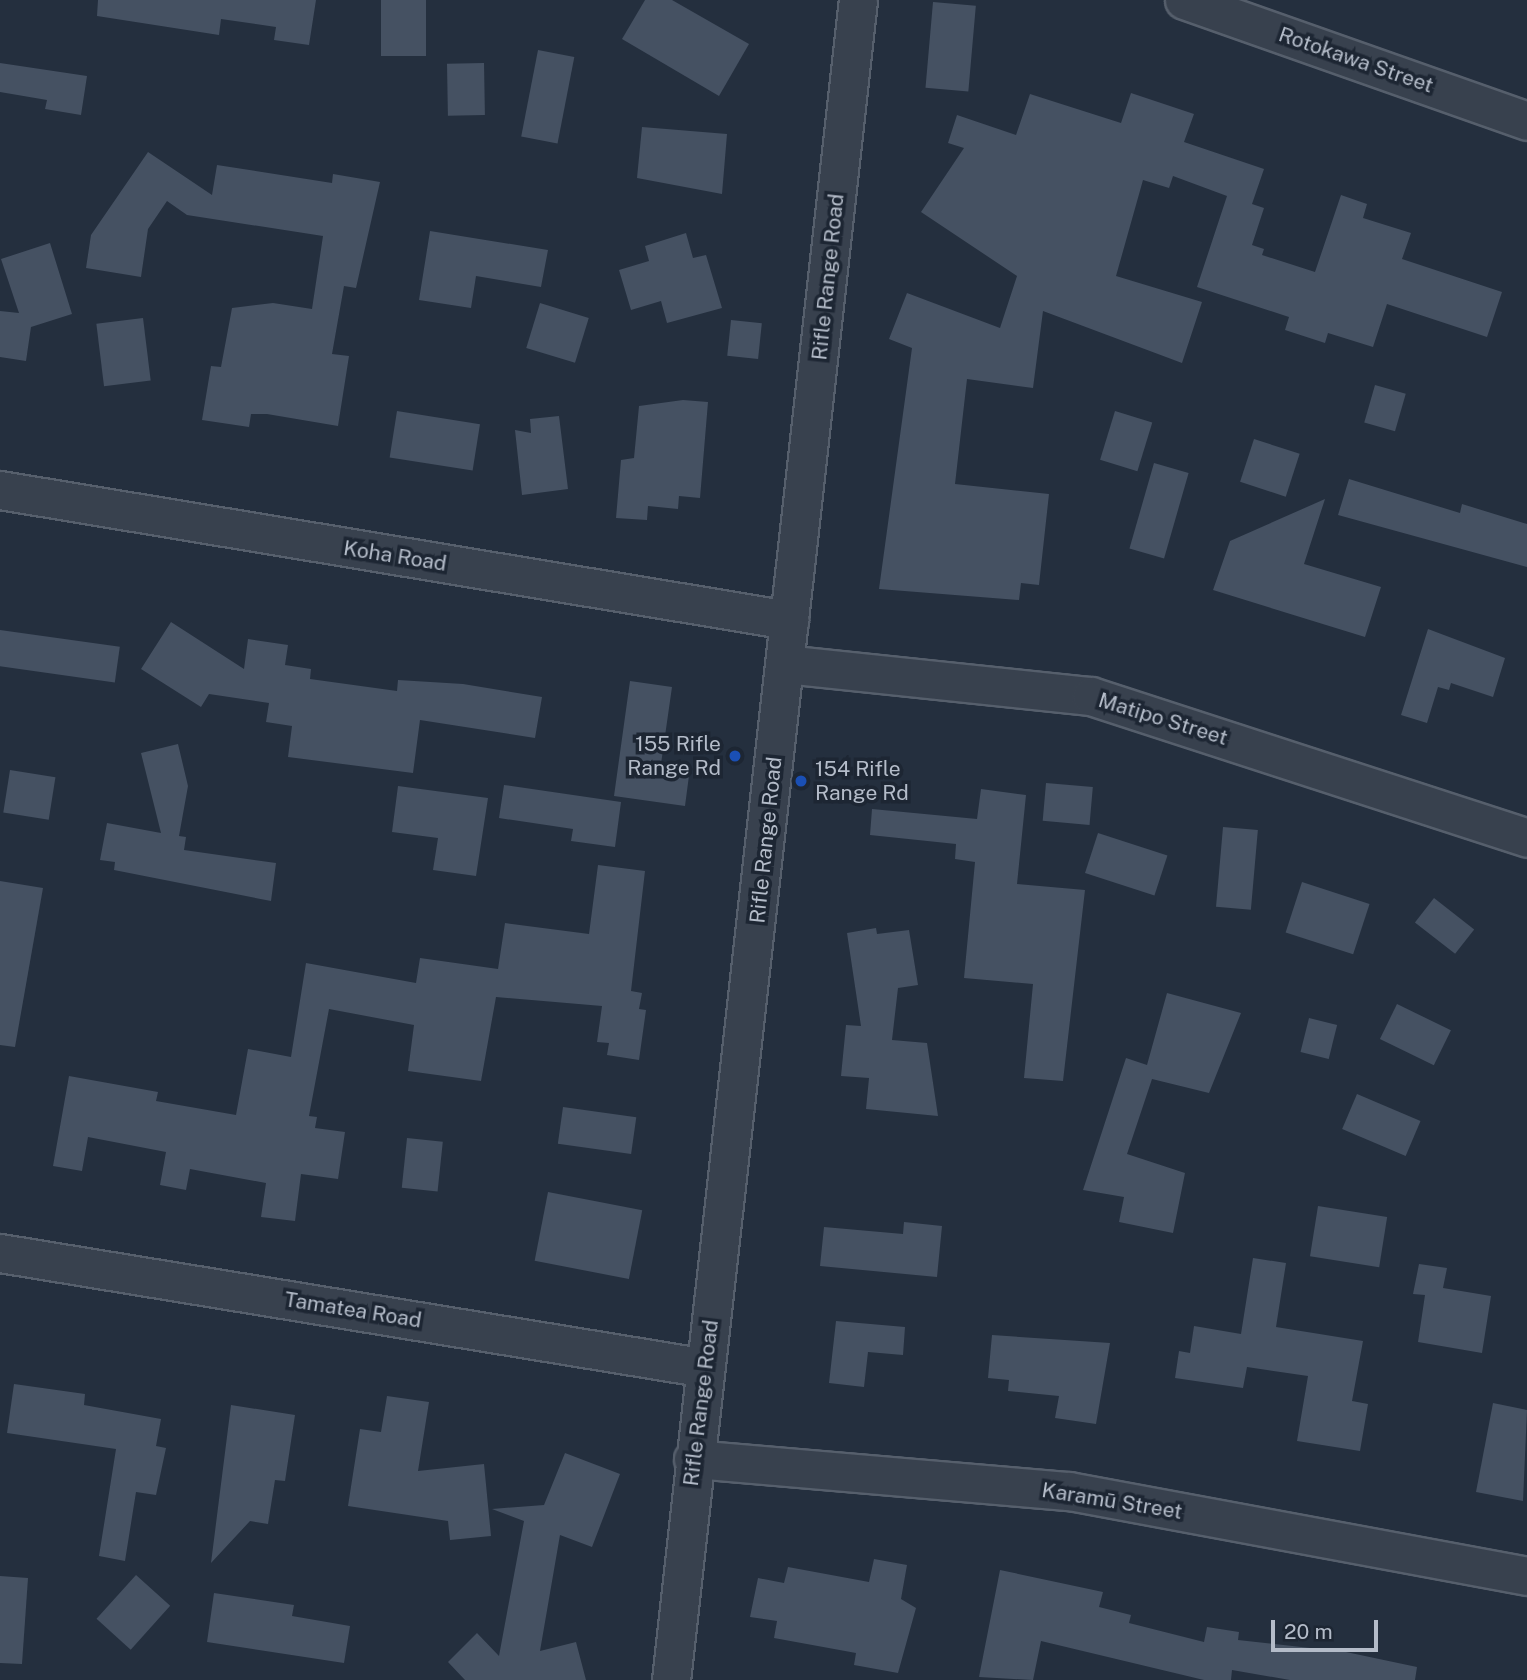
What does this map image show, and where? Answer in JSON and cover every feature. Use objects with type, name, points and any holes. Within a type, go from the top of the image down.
[{"type":"street","name":"Rifle Range Road","points":[[671,1680],[693,1459],[706,1368],[858,0]]},
{"type":"street","name":"Rotokawa Street","points":[[1184,0],[1527,121]]},
{"type":"street","name":"Koha Road","points":[[0,490],[789,620]]},
{"type":"street","name":"Matipo Street","points":[[785,664],[1091,696],[1527,838]]},
{"type":"street","name":"Tamatea Road","points":[[0,1253],[706,1368]]},
{"type":"street","name":"Karamū Street","points":[[693,1459],[1069,1491],[1527,1576]]},
{"type":"building","points":[[98,0],[316,0],[309,45],[274,40],[276,27],[221,19],[219,35],[97,16]]},
{"type":"building","points":[[381,0],[426,0],[426,56],[381,56]]},
{"type":"building","points":[[645,0],[672,0],[749,44],[719,96],[622,39]]},
{"type":"building","points":[[933,2],[976,6],[968,91],[926,88]]},
{"type":"building","points":[[538,50],[574,57],[558,143],[521,136]]},
{"type":"building","points":[[0,63],[87,76],[81,115],[45,109],[47,100],[0,92]]},
{"type":"building","points":[[484,63],[485,115],[448,116],[447,64]]},
{"type":"building","points":[[1131,93],[1194,114],[1184,142],[1264,169],[1252,204],[1264,208],[1252,245],[1264,249],[1262,255],[1315,272],[1341,195],[1367,204],[1363,218],[1411,233],[1402,259],[1502,292],[1487,337],[1387,304],[1373,347],[1328,333],[1325,343],[1285,330],[1289,317],[1197,287],[1227,196],[1173,176],[1169,188],[1143,180],[1116,276],[1202,302],[1182,363],[1043,311],[1033,388],[967,379],[955,484],[1049,494],[1039,585],[1021,583],[1019,600],[879,589],[912,348],[889,339],[907,293],[1000,328],[1017,276],[921,212],[964,148],[948,143],[957,115],[1016,135],[1030,94],[1121,123]]},
{"type":"building","points":[[642,127],[727,134],[722,194],[637,178]]},
{"type":"building","points":[[148,152],[212,195],[217,165],[332,183],[333,174],[380,182],[356,288],[344,286],[332,354],[349,356],[338,426],[267,414],[251,414],[249,427],[202,420],[211,366],[221,367],[232,308],[273,303],[312,309],[323,236],[187,215],[167,201],[148,229],[141,277],[86,268],[91,235]]},
{"type":"building","points":[[430,231],[548,250],[541,287],[476,276],[471,308],[419,300]]},
{"type":"building","points":[[686,233],[693,258],[706,255],[722,308],[667,323],[661,301],[631,310],[619,270],[649,261],[645,246]]},
{"type":"building","points":[[50,243],[72,314],[31,327],[26,361],[0,357],[0,311],[19,313],[1,259]]},
{"type":"building","points":[[540,303],[589,318],[575,363],[526,348]]},
{"type":"building","points":[[143,318],[151,381],[104,386],[96,324]]},
{"type":"building","points":[[731,320],[762,323],[758,359],[727,356]]},
{"type":"building","points":[[1375,385],[1406,394],[1395,431],[1364,422]]},
{"type":"building","points":[[683,400],[708,402],[700,498],[679,496],[678,509],[648,506],[647,520],[616,518],[621,460],[634,458],[639,406]]},
{"type":"building","points":[[397,411],[480,424],[473,471],[390,457]]},
{"type":"building","points":[[1115,411],[1152,422],[1137,471],[1100,460]]},
{"type":"building","points":[[559,416],[568,489],[522,495],[515,430],[531,433],[530,419]]},
{"type":"building","points":[[1254,439],[1300,454],[1286,497],[1240,482]]},
{"type":"building","points":[[1154,463],[1189,473],[1164,558],[1129,549]]},
{"type":"building","points":[[1349,479],[1460,513],[1462,504],[1527,524],[1527,567],[1338,515]]},
{"type":"building","points":[[1325,499],[1304,564],[1381,587],[1365,637],[1213,590],[1230,541]]},
{"type":"building","points":[[171,622],[244,669],[248,639],[288,645],[285,665],[311,669],[310,679],[397,691],[398,680],[463,684],[542,697],[535,738],[420,720],[413,773],[288,757],[292,726],[266,722],[269,703],[209,694],[201,707],[141,669]]},
{"type":"building","points":[[1428,629],[1505,658],[1493,697],[1451,683],[1449,690],[1438,687],[1427,723],[1401,715]]},
{"type":"building","points":[[0,630],[120,647],[115,682],[0,666]]},
{"type":"building","points":[[630,681],[672,687],[661,764],[690,768],[685,806],[614,796]]},
{"type":"building","points":[[178,744],[188,786],[179,836],[186,837],[184,850],[276,863],[271,901],[114,870],[115,862],[100,860],[107,823],[161,833],[141,753]]},
{"type":"building","points":[[10,770],[55,777],[49,820],[3,812]]},
{"type":"building","points":[[1046,783],[1093,787],[1090,825],[1043,821]]},
{"type":"building","points":[[504,785],[621,802],[615,847],[571,841],[573,829],[499,818]]},
{"type":"building","points":[[398,786],[488,798],[476,876],[433,870],[438,838],[392,832]]},
{"type":"building","points":[[981,789],[1026,795],[1017,884],[1085,890],[1063,1081],[1024,1078],[1033,984],[964,978],[975,862],[955,859],[956,844],[870,835],[872,809],[977,819]]},
{"type":"building","points":[[1223,827],[1258,830],[1251,910],[1216,907]]},
{"type":"building","points":[[1098,833],[1167,856],[1154,896],[1085,873]]},
{"type":"building","points":[[598,865],[645,871],[631,991],[642,993],[639,1009],[646,1010],[639,1060],[607,1055],[609,1043],[597,1042],[602,1006],[496,997],[481,1081],[408,1071],[414,1025],[329,1009],[309,1116],[317,1117],[315,1128],[345,1132],[338,1179],[301,1174],[295,1221],[261,1217],[266,1183],[190,1169],[186,1190],[160,1185],[166,1152],[88,1137],[82,1171],[53,1166],[69,1076],[158,1092],[156,1101],[236,1115],[248,1049],[291,1057],[306,963],[416,983],[420,958],[498,969],[505,923],[589,934]]},
{"type":"building","points":[[0,881],[43,888],[15,1047],[0,1045]]},
{"type":"building","points":[[1302,882],[1370,904],[1353,954],[1286,932]]},
{"type":"building","points":[[1434,898],[1474,929],[1455,954],[1415,922]]},
{"type":"building","points":[[876,928],[877,934],[909,930],[918,985],[898,988],[892,1040],[927,1043],[938,1116],[866,1109],[869,1078],[841,1076],[846,1025],[861,1026],[847,933]]},
{"type":"building","points":[[1167,993],[1241,1013],[1209,1093],[1152,1079],[1127,1154],[1185,1173],[1173,1233],[1119,1222],[1124,1197],[1083,1190],[1126,1058],[1147,1065]]},
{"type":"building","points":[[1397,1004],[1451,1030],[1434,1065],[1380,1039]]},
{"type":"building","points":[[1309,1018],[1337,1025],[1329,1059],[1301,1052]]},
{"type":"building","points":[[1357,1094],[1421,1121],[1406,1156],[1342,1129]]},
{"type":"building","points":[[563,1107],[636,1117],[631,1154],[558,1144]]},
{"type":"building","points":[[407,1138],[443,1142],[438,1191],[402,1188]]},
{"type":"building","points":[[548,1192],[642,1210],[629,1279],[535,1261]]},
{"type":"building","points":[[1318,1206],[1387,1217],[1379,1267],[1310,1256]]},
{"type":"building","points":[[904,1222],[942,1226],[937,1277],[820,1266],[824,1227],[903,1234]]},
{"type":"building","points":[[1253,1258],[1286,1263],[1276,1327],[1363,1341],[1352,1401],[1368,1404],[1360,1451],[1297,1441],[1308,1376],[1247,1367],[1243,1388],[1175,1378],[1179,1351],[1190,1353],[1194,1326],[1241,1334]]},
{"type":"building","points":[[1419,1264],[1447,1268],[1443,1288],[1491,1296],[1482,1353],[1418,1342],[1425,1295],[1413,1294]]},
{"type":"building","points":[[836,1321],[905,1327],[903,1355],[868,1352],[864,1387],[829,1383]]},
{"type":"building","points":[[992,1335],[1110,1343],[1096,1424],[1055,1418],[1059,1396],[1008,1391],[1009,1380],[988,1378]]},
{"type":"building","points":[[14,1384],[85,1394],[84,1405],[161,1419],[156,1446],[166,1448],[156,1495],[136,1492],[125,1561],[99,1556],[116,1449],[7,1433]]},
{"type":"building","points":[[387,1396],[429,1402],[418,1471],[484,1464],[491,1536],[450,1540],[448,1521],[348,1506],[360,1429],[381,1432]]},
{"type":"building","points":[[1493,1403],[1527,1410],[1523,1501],[1476,1492]]},
{"type":"building","points":[[231,1405],[295,1415],[285,1481],[275,1480],[268,1524],[250,1521],[211,1563]]},
{"type":"building","points":[[565,1453],[620,1474],[592,1547],[560,1535],[540,1651],[576,1642],[586,1680],[465,1680],[448,1662],[477,1633],[499,1656],[524,1521],[492,1509],[544,1505]]},
{"type":"building","points":[[874,1559],[907,1565],[901,1599],[916,1608],[898,1673],[854,1665],[856,1653],[774,1638],[777,1621],[750,1617],[758,1578],[784,1583],[788,1567],[869,1582]]},
{"type":"building","points":[[1000,1570],[1103,1592],[1099,1607],[1131,1615],[1129,1623],[1204,1642],[1207,1627],[1239,1632],[1238,1640],[1346,1652],[1417,1667],[1415,1680],[1290,1680],[1232,1670],[1231,1680],[1204,1680],[1041,1641],[1033,1680],[979,1677]]},
{"type":"building","points":[[136,1575],[170,1606],[131,1650],[97,1619]]},
{"type":"building","points":[[0,1576],[28,1578],[22,1664],[0,1663]]},
{"type":"building","points":[[214,1593],[294,1605],[292,1616],[350,1626],[344,1663],[207,1642]]},
{"type":"place","name":"155 Rifle Range Rd","points":[[735,756]]},
{"type":"place","name":"154 Rifle Range Rd","points":[[801,781]]}]
